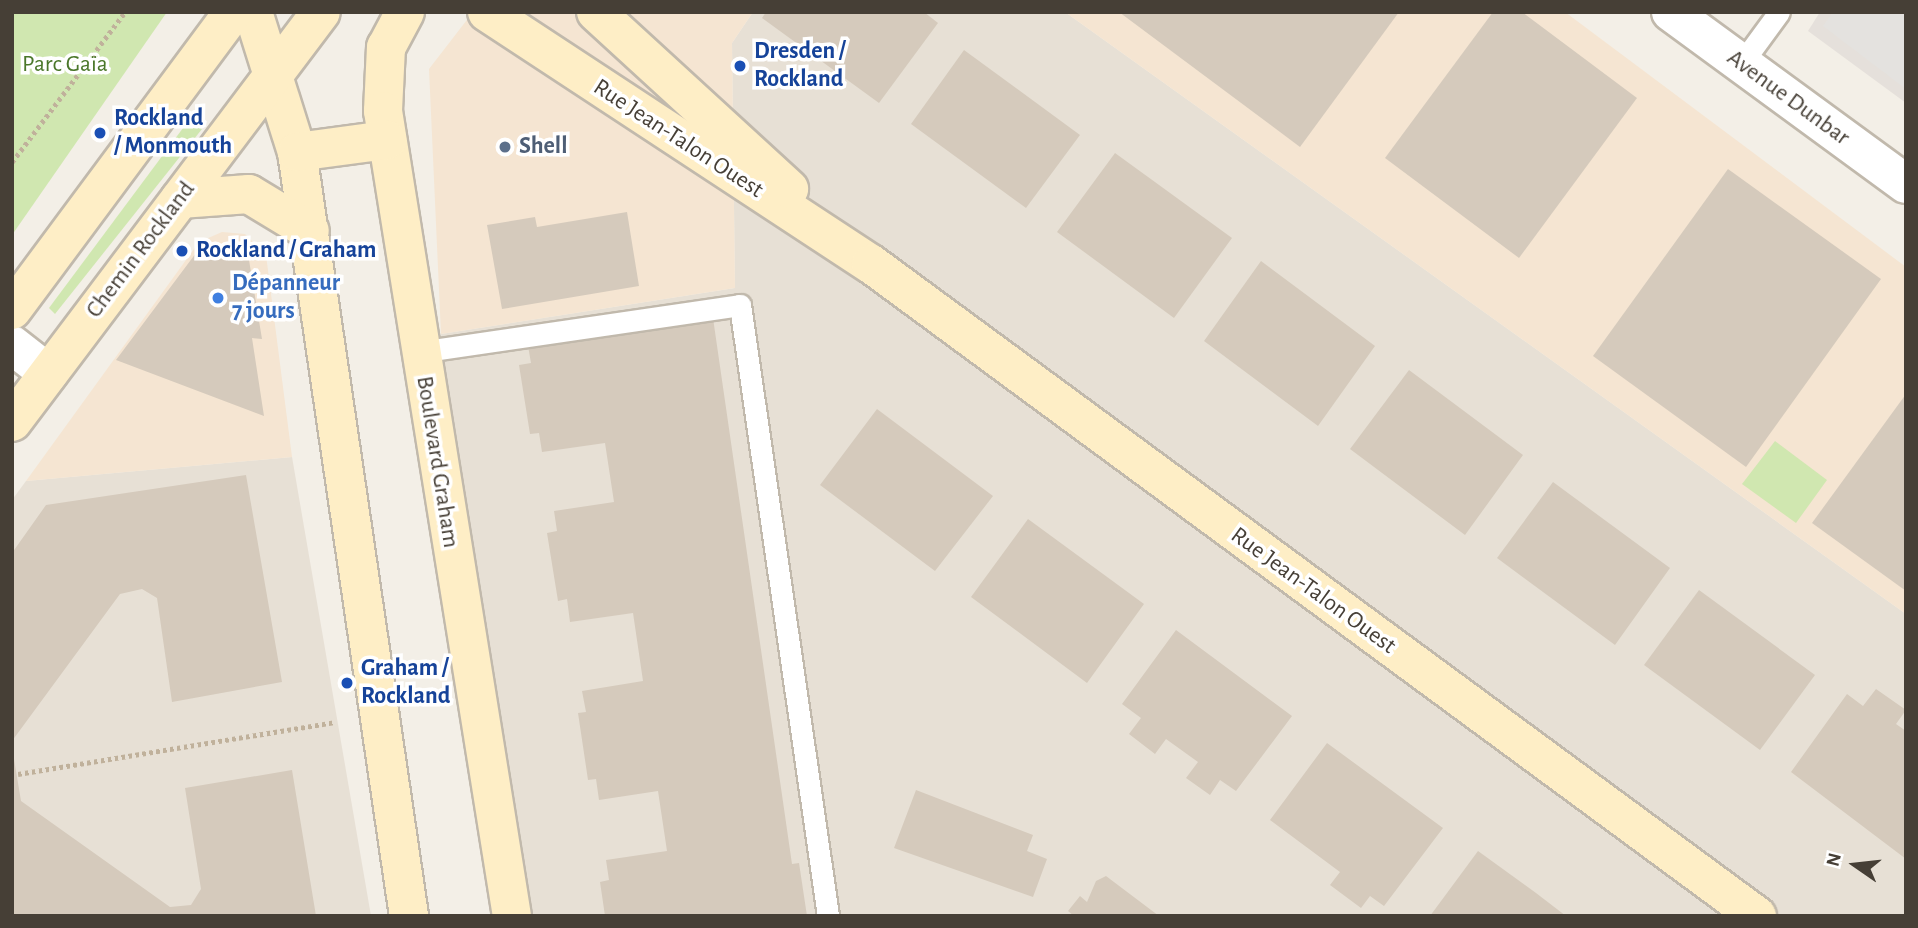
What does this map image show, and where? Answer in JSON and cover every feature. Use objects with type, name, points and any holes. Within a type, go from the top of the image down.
[{"type":"street","points":[[12,310],[233,12]]},
{"type":"street","points":[[253,12],[297,152],[409,916]]},
{"type":"street","name":"Chemin Rockland","points":[[12,422],[321,12]]},
{"type":"street","name":"Boulevard Graham","points":[[405,12],[391,33],[383,63],[387,139],[418,352],[512,916]]},
{"type":"street","name":"Rue Jean-Talon Ouest","points":[[487,12],[871,264],[1757,916]]},
{"type":"street","name":"Rue Jean-Talon Ouest","points":[[596,12],[871,264]]},
{"type":"street","name":"Avenue Dunbar","points":[[1671,12],[1906,184]]},
{"type":"street","points":[[297,152],[387,139]]},
{"type":"street","points":[[180,199],[249,194],[310,231]]},
{"type":"street","points":[[12,345],[48,373]]},
{"type":"lane","points":[[1741,64],[1779,12]]},
{"type":"lane","points":[[418,352],[740,305],[828,916]]},
{"type":"path","points":[[12,162],[125,12]]},
{"type":"path","points":[[18,774],[341,721]]},
{"type":"shaded area","points":[[473,12],[753,12],[732,43],[735,288],[441,334],[429,69]]},
{"type":"shaded area","points":[[753,12],[1065,12],[1906,614],[1906,916],[518,916],[441,334],[735,288],[732,43]]},
{"type":"shaded area","points":[[1065,12],[1565,12],[1906,267],[1906,614]]},
{"type":"shaded area","points":[[1820,12],[1906,12],[1906,103],[1808,31]]},
{"type":"shaded area","points":[[1833,12],[1906,12],[1906,89],[1823,26]]},
{"type":"shaded area","points":[[222,232],[245,234],[266,255],[292,457],[26,481],[199,242]]},
{"type":"shaded area","points":[[292,457],[371,916],[12,916],[12,500],[26,481]]},
{"type":"green space","name":"Parc Gaïa","points":[[12,12],[167,12],[12,235]]},
{"type":"green space","points":[[189,120],[202,129],[55,314],[49,308]]},
{"type":"green space","points":[[1775,441],[1827,480],[1796,523],[1742,484]]},
{"type":"building","points":[[766,12],[924,12],[938,23],[879,103],[762,18]]},
{"type":"building","points":[[1119,12],[1399,12],[1300,147]]},
{"type":"building","points":[[1493,12],[1522,12],[1637,98],[1519,258],[1385,158]]},
{"type":"building","points":[[964,50],[1080,135],[1026,208],[911,124]]},
{"type":"building","points":[[1115,153],[1232,238],[1174,318],[1057,232]]},
{"type":"building","points":[[1728,169],[1881,279],[1746,467],[1593,356]]},
{"type":"building","points":[[627,212],[639,286],[502,309],[487,225],[535,217],[537,227]]},
{"type":"building","points":[[199,249],[249,260],[262,339],[252,338],[264,416],[116,360]]},
{"type":"building","points":[[1261,261],[1375,346],[1318,426],[1204,341]]},
{"type":"building","points":[[713,318],[792,864],[799,863],[807,916],[605,916],[600,882],[609,880],[606,860],[667,851],[658,791],[599,800],[596,779],[588,780],[578,713],[586,712],[582,691],[643,681],[633,613],[570,622],[567,599],[558,601],[547,533],[557,531],[554,511],[614,502],[605,443],[542,452],[539,433],[530,434],[519,365],[531,363],[528,346]]},
{"type":"building","points":[[1409,370],[1523,455],[1465,535],[1350,449]]},
{"type":"building","points":[[1906,394],[1906,591],[1812,523]]},
{"type":"building","points":[[877,409],[993,496],[935,571],[820,485]]},
{"type":"building","points":[[246,475],[282,682],[172,702],[157,598],[142,589],[120,594],[12,741],[12,553],[46,505]]},
{"type":"building","points":[[1553,482],[1670,568],[1615,645],[1497,558]]},
{"type":"building","points":[[1028,519],[1144,604],[1087,683],[971,597]]},
{"type":"building","points":[[1699,590],[1815,675],[1760,750],[1644,665]]},
{"type":"building","points":[[1176,630],[1292,716],[1236,791],[1220,780],[1210,795],[1186,778],[1198,762],[1166,739],[1155,754],[1129,734],[1141,718],[1122,704]]},
{"type":"building","points":[[1876,689],[1906,710],[1896,724],[1906,731],[1906,859],[1791,772],[1847,694],[1863,706]]},
{"type":"building","points":[[1327,743],[1443,828],[1384,906],[1370,896],[1361,908],[1330,885],[1340,872],[1270,820]]},
{"type":"building","points":[[12,747],[21,801],[170,907],[191,905],[201,889],[185,788],[292,770],[316,916],[12,916]]},
{"type":"building","points":[[916,790],[1033,835],[1027,851],[1047,859],[1033,897],[894,848]]},
{"type":"building","points":[[1478,851],[1536,893],[1566,916],[1430,916]]},
{"type":"building","points":[[1106,876],[1159,916],[1074,916],[1068,911],[1080,896],[1087,902],[1096,881]]},
{"type":"place","name":"Dresden / Rockland","points":[[740,66]]},
{"type":"place","name":"Rockland / Monmouth","points":[[100,133]]},
{"type":"place","name":"Shell","points":[[505,147]]},
{"type":"place","name":"Rockland / Graham","points":[[182,251]]},
{"type":"place","name":"Dépanneur 7 jours","points":[[218,298]]},
{"type":"place","name":"Graham / Rockland","points":[[347,683]]}]
